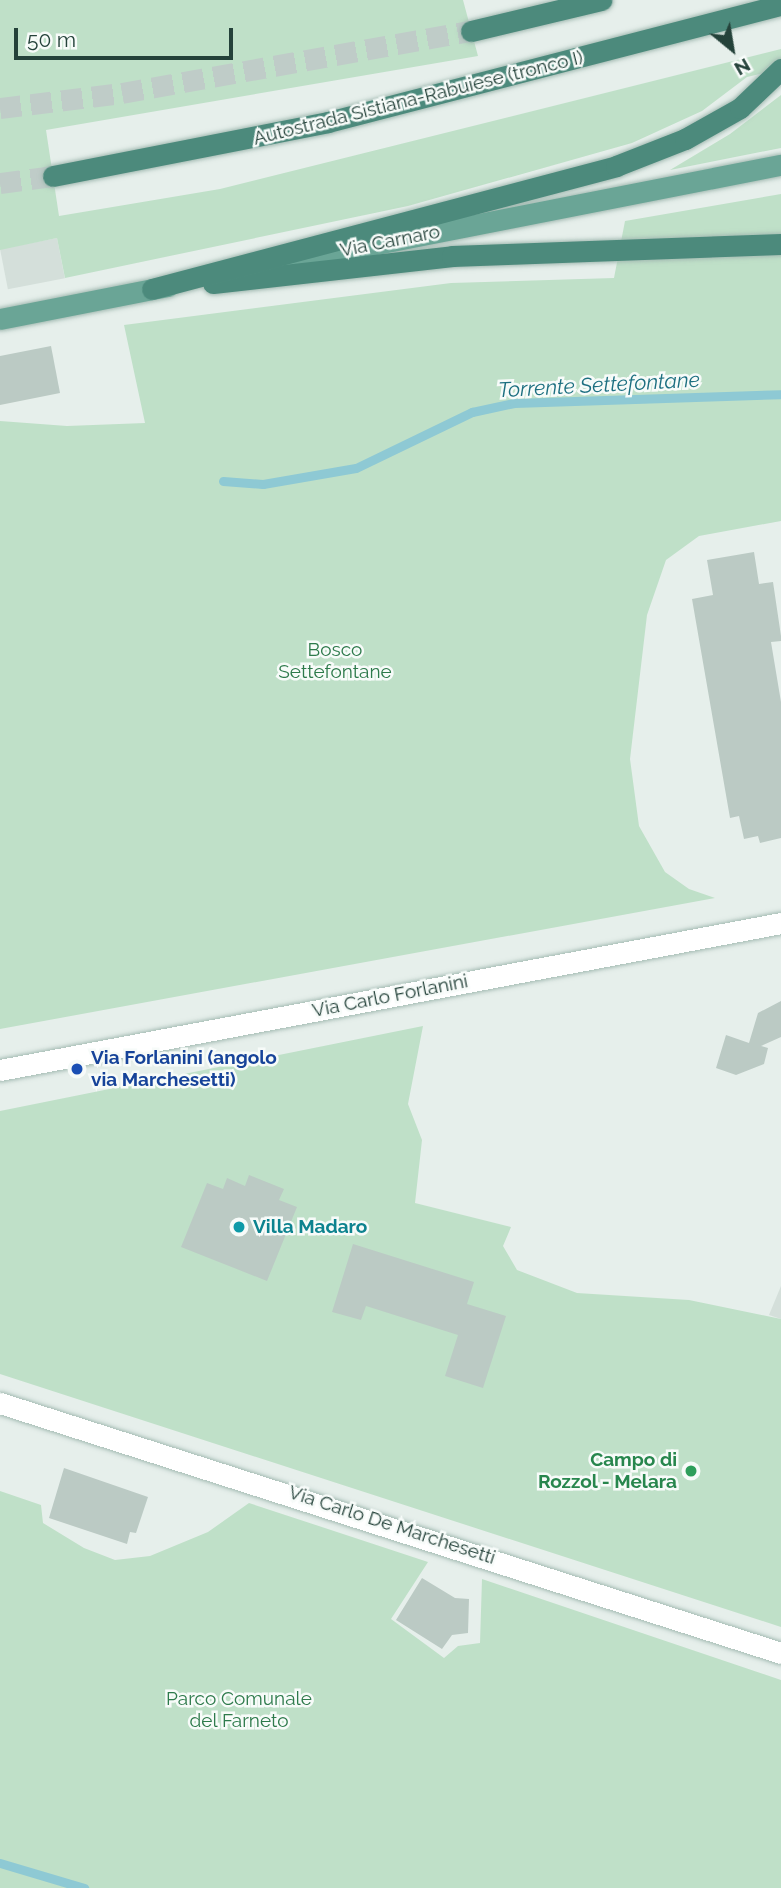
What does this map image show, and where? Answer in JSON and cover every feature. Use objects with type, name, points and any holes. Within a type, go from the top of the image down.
[{"type":"highway","points":[[471,31],[601,0]]},
{"type":"highway","name":"Autostrada Sistiana-Rabuiese (tronco I)","points":[[53,176],[205,150],[328,122],[781,5]]},
{"type":"highway","points":[[152,289],[616,166],[685,139],[740,108],[781,69]]},
{"type":"highway","points":[[152,289],[452,257],[781,244]]},
{"type":"main road","name":"Via Carnaro","points":[[0,319],[781,165]]},
{"type":"main road","name":"Via Carlo Forlanini","points":[[0,1070],[781,923]]},
{"type":"main road","name":"Via Carlo De Marchesetti","points":[[0,1403],[253,1480],[781,1653]]},
{"type":"shaded area","points":[[57,238],[65,278],[8,289],[0,249]]},
{"type":"shaded area","points":[[781,1286],[781,1319],[769,1315]]},
{"type":"green space","points":[[0,0],[463,0],[478,56],[46,130],[59,216],[220,189],[781,49],[781,69],[747,77],[702,111],[632,143],[408,206],[65,278],[57,238],[0,250]]},
{"type":"green space","points":[[781,95],[781,148],[670,170],[730,134]]},
{"type":"green space","name":"Bosco Settefontane","points":[[781,194],[781,521],[699,536],[666,560],[647,615],[630,759],[639,826],[665,872],[689,889],[715,898],[0,1029],[0,421],[67,426],[145,423],[124,325],[451,283],[614,278],[625,221]]},
{"type":"green space","points":[[423,1026],[408,1104],[422,1140],[415,1203],[511,1227],[503,1246],[517,1270],[577,1293],[689,1300],[781,1319],[781,1627],[0,1374],[0,1111]]},
{"type":"green space","name":"Parco Comunale del Farneto","points":[[0,1491],[41,1505],[43,1523],[84,1548],[115,1560],[150,1556],[208,1532],[249,1503],[428,1562],[391,1619],[444,1658],[458,1646],[480,1643],[482,1579],[781,1680],[781,1888],[0,1888]]},
{"type":"building","points":[[51,346],[60,393],[0,405],[0,356]]},
{"type":"building","points":[[754,552],[759,584],[773,582],[781,636],[781,641],[771,642],[781,702],[781,838],[760,843],[758,836],[744,839],[739,816],[730,818],[692,599],[713,595],[707,560]]},
{"type":"building","points":[[781,1001],[781,1037],[761,1046],[768,1048],[764,1064],[736,1075],[716,1068],[726,1035],[749,1043],[758,1013]]},
{"type":"building","name":"Villa Madaro","points":[[249,1175],[284,1189],[279,1200],[297,1207],[267,1281],[181,1247],[207,1183],[223,1189],[227,1178],[245,1186]]},
{"type":"building","points":[[353,1244],[474,1282],[467,1304],[506,1316],[483,1388],[445,1376],[458,1335],[366,1306],[361,1320],[332,1312]]},
{"type":"building","points":[[64,1468],[148,1497],[136,1533],[130,1532],[127,1544],[49,1518]]},
{"type":"building","points":[[422,1578],[455,1598],[469,1599],[468,1633],[452,1635],[442,1649],[396,1620]]},
{"type":"waterway","name":"Torrente Settefontane","points":[[223,481],[263,484],[356,468],[472,412],[514,403],[781,394]]},
{"type":"waterway","points":[[0,1863],[84,1888]]},
{"type":"tunnel","points":[[0,108],[122,93],[471,31]]},
{"type":"tunnel","points":[[0,183],[53,176]]},
{"type":"place","name":"Via Forlanini (angolo via Marchesetti)","points":[[77,1069]]},
{"type":"place","name":"Villa Madaro","points":[[239,1227]]},
{"type":"place","name":"Campo di Rozzol - Melara","points":[[691,1471]]}]
